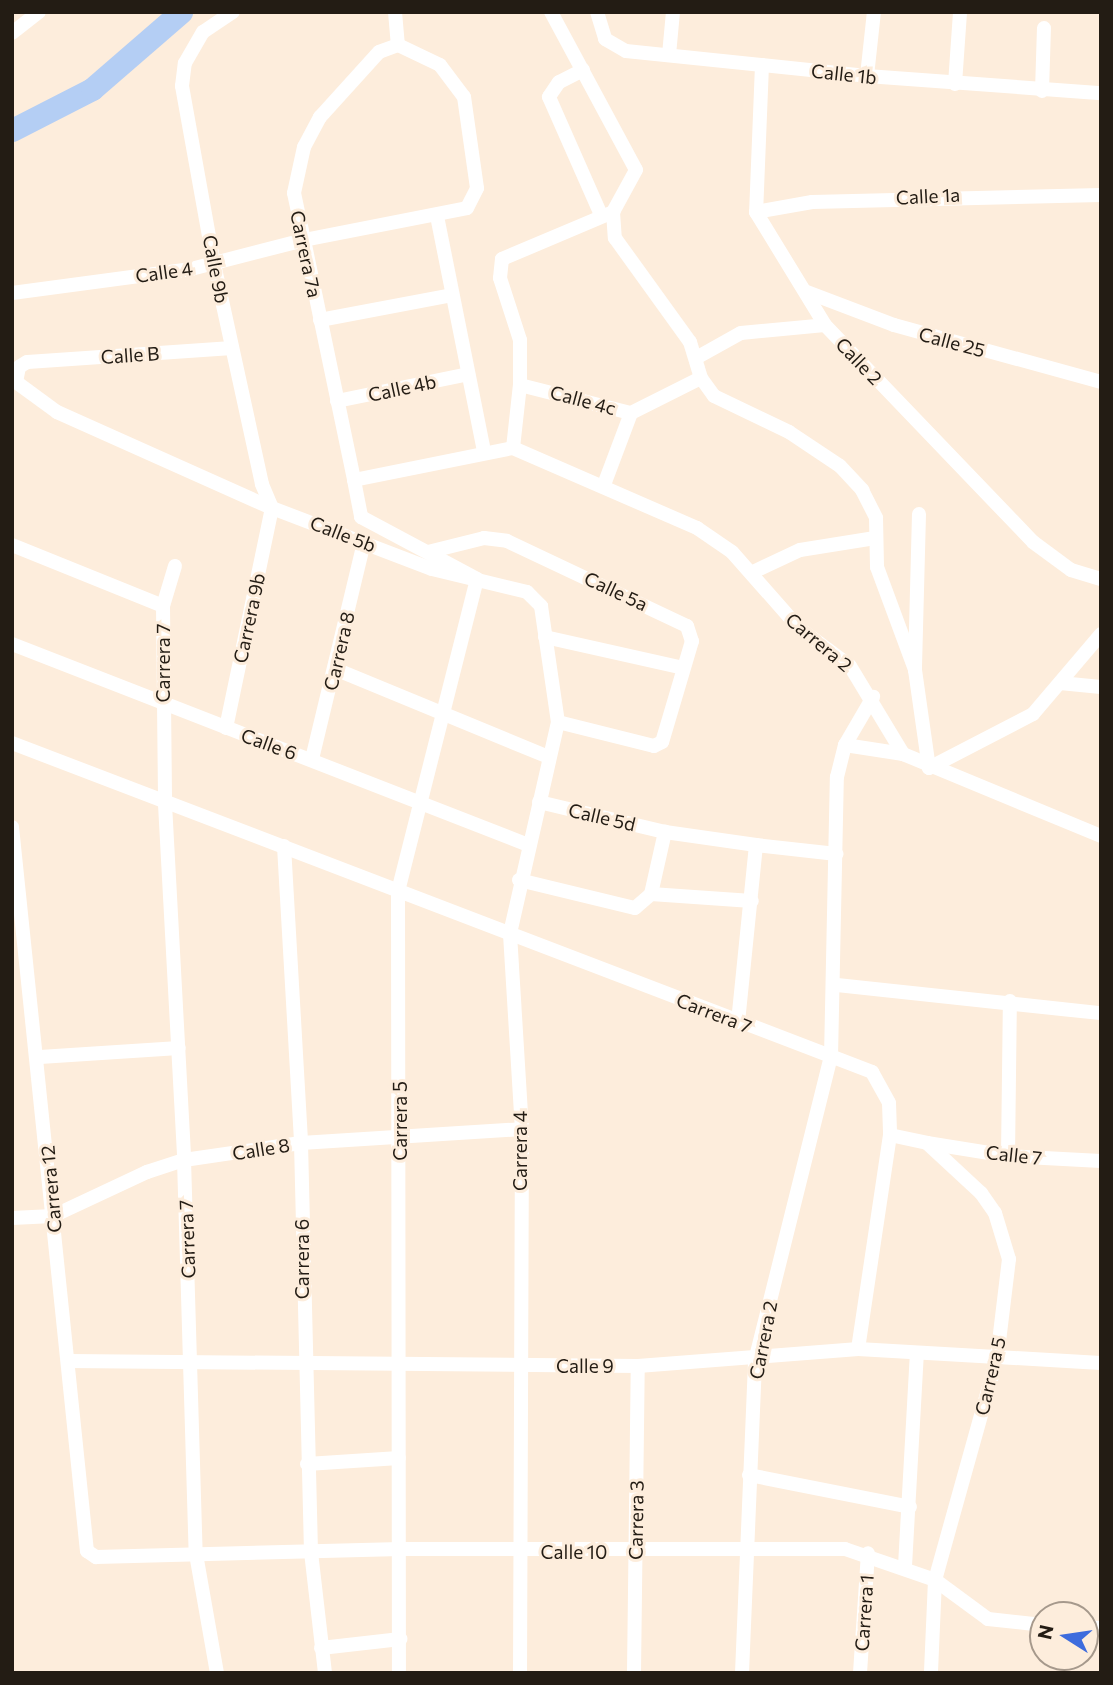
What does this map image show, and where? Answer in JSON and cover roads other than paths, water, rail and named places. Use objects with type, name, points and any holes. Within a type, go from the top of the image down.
[{"type":"street","points":[[12,33],[39,12]]},
{"type":"street","name":"Calle 9b","points":[[233,12],[203,32],[185,63],[182,86],[214,264],[262,484],[272,508]]},
{"type":"street","points":[[395,12],[398,45],[440,65],[464,97],[473,139],[474,201],[437,216],[484,451]]},
{"type":"street","points":[[354,480],[513,447],[520,385],[520,340],[500,278],[502,259],[607,214],[636,170],[551,12]]},
{"type":"street","name":"Calle 1b","points":[[597,12],[600,27],[612,46],[669,55],[867,76],[1042,91],[1101,93]]},
{"type":"street","points":[[669,55],[673,12]]},
{"type":"street","points":[[867,76],[874,12]]},
{"type":"street","points":[[955,84],[960,12]]},
{"type":"street","points":[[1042,91],[1044,28]]},
{"type":"street","name":"Carrera 7a","points":[[398,45],[365,65],[320,117],[304,147],[294,193],[361,517],[368,524],[477,579]]},
{"type":"street","points":[[756,212],[762,65]]},
{"type":"street","points":[[583,70],[559,82],[549,97],[607,214],[615,238],[696,358],[701,378],[713,396],[789,432],[841,466],[872,505],[881,579],[915,670]]},
{"type":"street","name":"Calle 1a","points":[[756,212],[891,198],[1101,195]]},
{"type":"street","name":"Calle 2","points":[[756,212],[825,325],[1033,542],[1071,570],[1101,579]]},
{"type":"street","name":"Calle 4","points":[[12,293],[214,264],[304,240],[437,216]]},
{"type":"street","name":"Calle 25","points":[[807,292],[894,325],[1101,382]]},
{"type":"street","points":[[320,320],[452,295]]},
{"type":"street","points":[[696,358],[741,333],[825,325]]},
{"type":"street","name":"Calle B","points":[[27,362],[232,348]]},
{"type":"street","name":"Calle 5b","points":[[27,362],[19,366],[16,382],[57,412],[272,508],[364,542],[534,597],[545,637]]},
{"type":"street","name":"Calle 4b","points":[[337,401],[468,374]]},
{"type":"street","points":[[631,413],[701,378]]},
{"type":"street","name":"Calle 4c","points":[[520,385],[631,413],[604,485]]},
{"type":"street","name":"Carrera 2","points":[[513,447],[696,528],[753,572],[784,612],[850,666],[873,697],[903,754]]},
{"type":"street","name":"Carrera 9b","points":[[226,728],[272,508]]},
{"type":"street","points":[[919,514],[915,670],[929,768]]},
{"type":"street","name":"Calle 5a","points":[[428,552],[491,537],[518,546],[680,621],[692,641],[662,742],[654,746],[558,722]]},
{"type":"street","points":[[753,572],[800,550],[875,538]]},
{"type":"street","name":"Carrera 8","points":[[312,759],[364,542]]},
{"type":"street","points":[[12,545],[163,606]]},
{"type":"street","name":"Carrera 7","points":[[175,566],[163,606],[165,804],[184,1160],[196,1554],[217,1673]]},
{"type":"street","name":"Carrera 5","points":[[399,1673],[401,1549],[398,1364],[401,1138],[398,891],[417,803],[443,715],[477,579]]},
{"type":"street","points":[[929,768],[1013,730],[1060,683],[1101,634]]},
{"type":"street","points":[[545,637],[684,668]]},
{"type":"street","name":"Carrera 4","points":[[520,1673],[518,1366],[522,1129],[510,934],[526,844],[558,722],[545,637]]},
{"type":"street","name":"Calle 6","points":[[12,644],[526,844]]},
{"type":"street","points":[[335,669],[548,758]]},
{"type":"street","points":[[1060,683],[1101,687]]},
{"type":"street","name":"Carrera 2","points":[[742,1673],[748,1475],[755,1361],[831,1057],[836,985],[837,777],[845,745],[873,697]]},
{"type":"street","name":"Carrera 7","points":[[12,743],[165,804],[284,846],[738,1023],[872,1072],[883,1083],[890,1135]]},
{"type":"street","points":[[845,745],[903,754],[929,768],[1101,836]]},
{"type":"street","name":"Calle 5d","points":[[539,802],[665,832],[836,854]]},
{"type":"street","name":"Carrera 12","points":[[12,827],[40,1057],[53,1216],[87,1551]]},
{"type":"street","points":[[519,880],[635,908],[651,894],[665,832]]},
{"type":"street","points":[[738,1023],[756,845]]},
{"type":"street","name":"Carrera 6","points":[[284,846],[301,1143],[303,1364],[311,1552],[325,1673]]},
{"type":"street","points":[[651,894],[752,901]]},
{"type":"street","points":[[836,985],[1010,1001],[1101,1013]]},
{"type":"street","points":[[1008,1156],[1010,1001]]},
{"type":"street","points":[[40,1057],[179,1048]]},
{"type":"street","name":"Calle 8","points":[[12,1218],[53,1216],[146,1172],[184,1160],[301,1143],[522,1129]]},
{"type":"street","points":[[858,1349],[890,1135],[927,1143]]},
{"type":"street","name":"Carrera 5","points":[[927,1143],[981,1193],[1003,1234],[1009,1259],[997,1358],[935,1580],[930,1673]]},
{"type":"street","name":"Calle 7","points":[[927,1143],[1008,1156],[1101,1161]]},
{"type":"street","name":"Calle 9","points":[[69,1361],[191,1365],[638,1366],[755,1361],[858,1349],[1101,1363]]},
{"type":"street","points":[[905,1566],[917,1353]]},
{"type":"street","name":"Carrera 3","points":[[634,1673],[638,1366]]},
{"type":"street","points":[[307,1464],[399,1458]]},
{"type":"street","points":[[748,1475],[910,1507]]},
{"type":"street","name":"Calle 10","points":[[87,1551],[96,1557],[401,1549],[635,1553],[747,1549],[868,1553],[935,1580],[988,1619],[1029,1623]]},
{"type":"street","name":"Carrera 1","points":[[860,1673],[868,1553]]},
{"type":"street","points":[[321,1648],[400,1639]]},
{"type":"waterway","points":[[12,130],[92,89],[181,12]]}]
